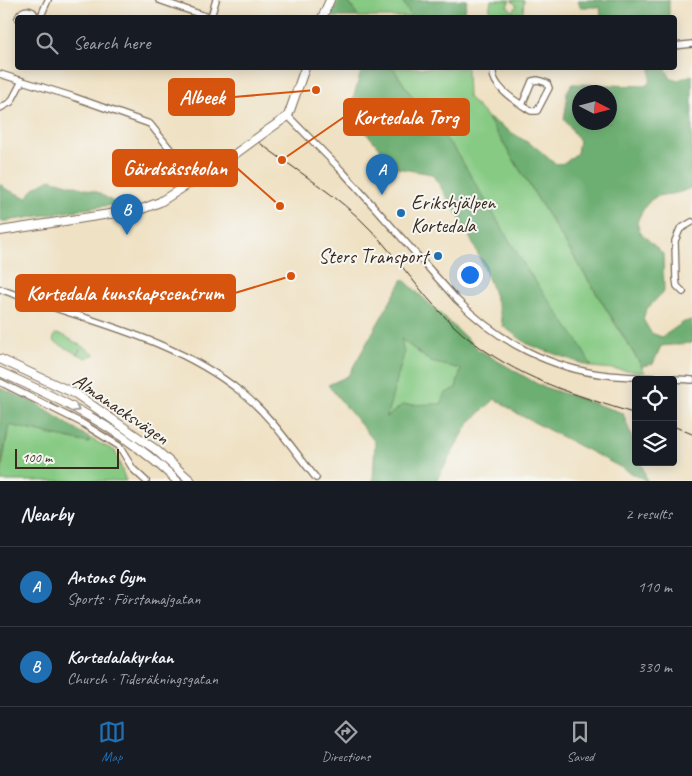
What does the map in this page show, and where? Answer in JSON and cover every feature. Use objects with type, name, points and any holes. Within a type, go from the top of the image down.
[{"type":"main road","points":[[323,15],[330,0]]},
{"type":"main road","points":[[0,231],[142,209],[160,202],[231,157],[288,116],[304,70]]},
{"type":"main road","name":"Almanacksvägen","points":[[0,359],[76,394],[155,449],[191,481]]},
{"type":"main road","name":"Almanacksvägen","points":[[0,372],[60,400],[114,430],[177,481]]},
{"type":"street","points":[[40,15],[48,0]]},
{"type":"street","points":[[159,0],[205,15]]},
{"type":"street","points":[[212,15],[216,0]]},
{"type":"street","points":[[20,15],[21,12],[27,10],[36,15]]},
{"type":"street","points":[[677,46],[692,44]]},
{"type":"street","points":[[493,70],[493,77],[498,86],[531,111],[537,111],[548,88],[547,82],[532,81],[522,104]]},
{"type":"street","points":[[0,74],[150,124],[195,180]]},
{"type":"street","points":[[0,108],[11,102],[22,81]]},
{"type":"street","points":[[288,116],[337,165],[457,300],[500,336],[535,355],[576,369],[608,375],[692,380]]},
{"type":"street","points":[[683,292],[677,286],[675,241],[680,229],[692,222]]},
{"type":"street","points":[[0,289],[159,343],[192,360],[241,392],[275,425],[316,478]]},
{"type":"street","points":[[0,382],[82,423],[119,446],[133,469],[146,481]]},
{"type":"green space","points":[[339,0],[347,0],[358,15],[331,15]]},
{"type":"green space","points":[[347,0],[402,0],[411,15],[358,15]]},
{"type":"green space","points":[[402,0],[467,0],[464,15],[410,15]]},
{"type":"green space","points":[[491,0],[510,0],[507,6],[513,11],[517,6],[511,0],[524,0],[523,13],[503,12],[502,15],[493,15],[489,12]]},
{"type":"green space","points":[[578,0],[669,0],[669,15],[601,15],[600,7],[580,7]]},
{"type":"green space","points":[[361,70],[394,70],[416,102],[456,151],[526,268],[579,343],[592,367],[529,345],[503,326],[491,286],[475,247],[432,174],[397,168],[349,113]]},
{"type":"green space","points":[[394,70],[467,70],[468,97],[487,117],[645,372],[592,367]]},
{"type":"green space","points":[[651,70],[666,70],[670,77],[678,80],[692,75],[692,187],[674,194],[660,195],[655,198],[643,210],[637,222],[640,232],[663,254],[664,291],[646,310],[643,319],[651,333],[662,337],[684,322],[692,320],[692,343],[661,346],[653,364],[642,366],[487,117],[538,149],[555,164],[565,163],[577,153],[579,140],[564,119],[567,92],[572,84],[608,85],[572,85],[572,130],[617,130],[617,85],[645,86],[650,82]]},
{"type":"green space","points":[[50,179],[97,192],[117,204],[0,222],[0,184],[6,189],[27,198],[34,188]]},
{"type":"green space","points":[[403,279],[479,350],[541,386],[623,413],[632,438],[632,466],[642,466],[647,481],[520,415],[495,399],[469,423],[436,481],[373,481],[375,442],[328,385],[348,376]],"holes":[[[401,339],[431,362],[461,369],[456,388],[446,393],[441,404],[402,405],[386,418],[404,354]]]},
{"type":"green space","points":[[55,334],[63,335],[95,354],[86,358],[78,354],[80,349],[77,354],[53,341]]},
{"type":"green space","points":[[401,339],[431,362],[462,368],[456,388],[446,393],[441,404],[403,405],[386,418],[404,354]]},
{"type":"green space","points":[[0,388],[37,404],[89,438],[89,443],[9,425],[0,471]]},
{"type":"green space","points":[[9,425],[79,441],[89,442],[89,438],[115,451],[126,481],[0,481]]},
{"type":"tram line","points":[[257,141],[345,205],[383,243],[439,311],[464,335],[484,350],[525,374],[567,392],[632,413]]},
{"type":"tram line","points":[[677,428],[692,434]]},
{"type":"place","name":"Albeek","points":[[316,90]]},
{"type":"place","name":"Kortedala Torg","points":[[282,160]]},
{"type":"place","name":"Antons Gym","points":[[382,195]]},
{"type":"place","name":"Gärdsåsskolan","points":[[280,206]]},
{"type":"place","name":"Erikshjälpen Kortedala","points":[[401,213]]},
{"type":"place","name":"Kortedalakyrkan","points":[[127,235]]},
{"type":"place","name":"Sters Transport","points":[[438,256]]},
{"type":"place","name":"Kortedala kunskapscentrum","points":[[291,276]]}]
